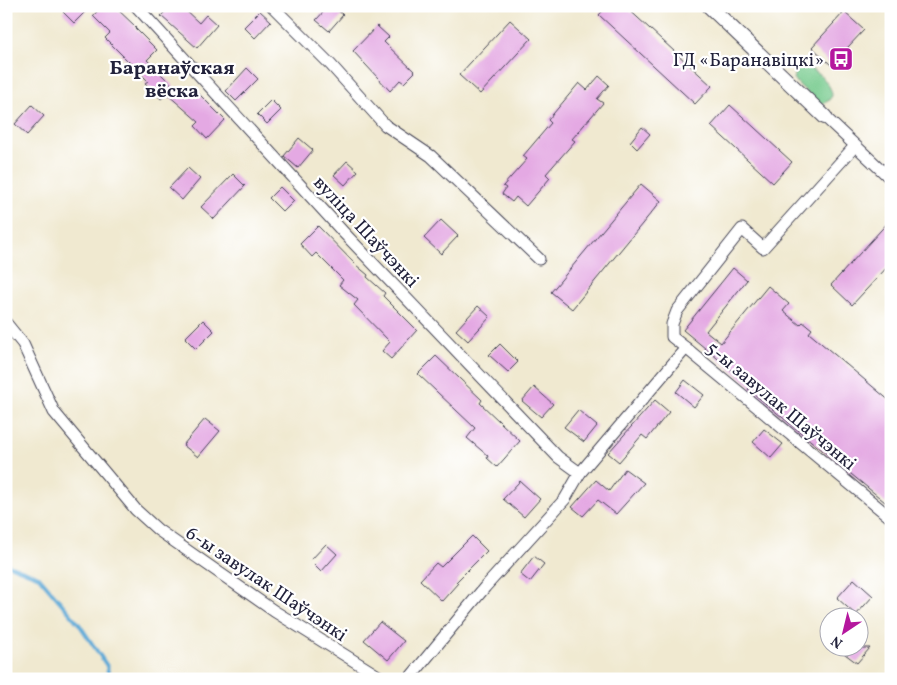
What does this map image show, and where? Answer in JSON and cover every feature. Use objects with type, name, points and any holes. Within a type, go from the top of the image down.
[{"type":"street","name":"вуліца Шаўчэнкі","points":[[136,6],[364,255],[558,456],[580,473]]},
{"type":"street","points":[[272,6],[331,65],[385,125],[432,156],[539,259]]},
{"type":"street","points":[[709,6],[854,146],[891,179]]},
{"type":"street","points":[[686,348],[672,337],[672,324],[677,310],[742,229],[763,248],[854,146]]},
{"type":"street","name":"6-ы завулак Шаўчэнкі","points":[[6,323],[23,344],[54,412],[136,510],[158,530],[274,611],[383,679]]},
{"type":"street","name":"5-ы завулак Шаўчэнкі","points":[[580,473],[686,348],[891,518]]},
{"type":"street","points":[[409,679],[485,587],[566,499],[580,473]]},
{"type":"green space","points":[[805,67],[814,71],[826,82],[832,96],[828,101],[820,105],[793,79],[796,70]]},
{"type":"building","points":[[68,6],[91,6],[74,23],[63,12]]},
{"type":"building","points":[[102,6],[114,6],[157,50],[147,60],[183,96],[191,86],[225,120],[207,139],[195,126],[199,122],[167,94],[161,99],[145,83],[148,81],[105,38],[110,33],[93,16]]},
{"type":"building","points":[[170,6],[181,6],[199,23],[206,15],[217,25],[197,48],[161,16]]},
{"type":"building","points":[[329,6],[333,6],[343,15],[329,31],[316,20]]},
{"type":"building","points":[[607,6],[625,6],[712,86],[695,104],[599,15]]},
{"type":"building","points":[[260,11],[271,21],[255,38],[244,27]]},
{"type":"building","points":[[844,12],[864,30],[831,65],[812,47]]},
{"type":"building","points":[[510,20],[531,39],[480,94],[459,75]]},
{"type":"building","points":[[377,26],[389,37],[384,42],[415,72],[404,83],[400,80],[390,91],[353,51]]},
{"type":"building","points":[[247,68],[258,79],[236,101],[226,91]]},
{"type":"building","points":[[599,76],[609,85],[597,99],[603,103],[572,139],[575,141],[546,174],[550,178],[526,206],[516,197],[512,202],[502,194],[506,188],[503,186],[527,159],[523,156],[551,123],[548,120],[579,83],[587,90]]},
{"type":"building","points":[[271,100],[281,110],[267,124],[257,114]]},
{"type":"building","points":[[32,105],[44,116],[27,135],[15,124]]},
{"type":"building","points":[[730,105],[792,162],[773,183],[711,126]]},
{"type":"building","points":[[642,127],[650,134],[637,149],[630,142]]},
{"type":"building","points":[[299,138],[313,150],[298,168],[284,156]]},
{"type":"building","points":[[347,161],[358,171],[345,185],[334,175]]},
{"type":"building","points":[[188,168],[200,179],[182,200],[169,188]]},
{"type":"building","points":[[233,174],[245,186],[214,219],[201,207]]},
{"type":"building","points":[[641,184],[661,201],[572,309],[551,292]]},
{"type":"building","points":[[280,187],[294,201],[283,212],[269,198]]},
{"type":"building","points":[[891,219],[891,263],[852,305],[831,285]]},
{"type":"building","points":[[441,220],[458,236],[441,254],[424,238]]},
{"type":"building","points":[[318,226],[368,275],[367,277],[385,293],[383,296],[417,330],[391,359],[382,351],[390,342],[354,305],[358,300],[339,285],[343,280],[316,253],[312,257],[300,244]]},
{"type":"building","points":[[733,268],[747,280],[706,331],[721,343],[768,286],[789,304],[783,311],[800,325],[803,322],[812,329],[809,333],[891,402],[891,507],[748,389],[751,386],[683,330]]},
{"type":"building","points":[[478,306],[490,317],[468,341],[456,330]]},
{"type":"building","points":[[203,320],[214,331],[196,349],[185,338]]},
{"type":"building","points":[[500,344],[518,362],[508,372],[489,355]]},
{"type":"building","points":[[436,356],[482,400],[480,403],[520,441],[497,467],[487,458],[488,456],[467,438],[475,428],[418,374]]},
{"type":"building","points":[[685,380],[704,395],[694,407],[676,392]]},
{"type":"building","points":[[534,387],[553,404],[541,417],[522,401]]},
{"type":"building","points":[[655,400],[669,412],[647,439],[642,435],[619,462],[608,453]]},
{"type":"building","points":[[578,410],[597,426],[584,442],[564,427]]},
{"type":"building","points":[[205,419],[220,431],[198,457],[183,445]]},
{"type":"building","points":[[764,429],[783,444],[771,458],[753,442]]},
{"type":"building","points":[[625,469],[644,483],[616,514],[598,500],[583,516],[572,507],[596,480],[609,491]]},
{"type":"building","points":[[520,481],[540,499],[524,517],[503,499]]},
{"type":"building","points":[[472,536],[487,551],[456,582],[458,583],[442,601],[420,580],[436,563],[441,567]]},
{"type":"building","points":[[326,544],[337,554],[321,572],[310,561]]},
{"type":"building","points":[[534,556],[544,564],[530,582],[520,574]]},
{"type":"building","points":[[854,579],[873,596],[862,608],[848,608],[837,598]]},
{"type":"building","points":[[380,622],[404,641],[388,660],[364,640]]},
{"type":"building","points":[[850,658],[861,658],[857,663]]},
{"type":"waterway","points":[[6,564],[39,577],[79,624],[107,666],[109,679]]},
{"type":"place","name":"ГД «Баранавіцкі»","points":[[841,59]]},
{"type":"district","name":"Баранаўская вёска","points":[[172,78]]}]
